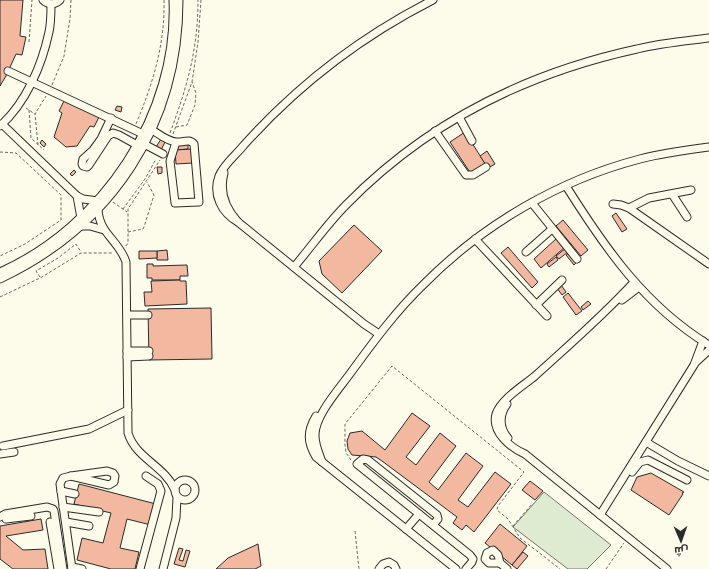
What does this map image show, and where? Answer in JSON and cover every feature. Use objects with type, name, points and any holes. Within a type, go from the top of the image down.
[{"type":"street","points":[[43,0],[47,4],[55,4],[60,0]]},
{"type":"street","points":[[0,272],[27,259],[81,218],[98,201],[119,174],[143,134],[155,104],[169,58],[173,24],[173,0]]},
{"type":"street","points":[[0,279],[41,257],[82,226],[98,210],[125,176],[152,130],[164,98],[174,64],[178,34],[179,0]]},
{"type":"street","points":[[378,336],[238,222],[228,209],[223,193],[223,177],[229,162],[255,133],[302,86],[367,39],[411,11],[433,0]]},
{"type":"street","points":[[52,4],[49,31],[43,56],[32,82],[19,104],[1,125],[77,196],[83,199],[98,201]]},
{"type":"street","points":[[294,267],[329,223],[385,169],[435,131],[459,117],[515,87],[563,69],[638,48],[709,38]]},
{"type":"street","points":[[8,71],[143,134]]},
{"type":"street","points":[[459,117],[472,141]]},
{"type":"street","points":[[111,118],[98,145],[83,159],[83,166],[88,167],[108,136],[113,133],[137,145]]},
{"type":"street","points":[[152,130],[176,142],[193,142],[199,202],[175,203],[170,161],[176,142]]},
{"type":"street","points":[[435,131],[466,175],[473,175],[486,167]]},
{"type":"street","points":[[144,144],[161,154]]},
{"type":"street","points":[[456,569],[322,462],[315,443],[315,434],[316,425],[326,408],[378,336],[422,286],[450,260],[498,223],[532,203],[597,172],[641,158],[664,153],[709,147]]},
{"type":"street","points":[[569,185],[580,208],[636,284],[671,318],[706,343],[600,515]]},
{"type":"street","points":[[629,208],[649,198],[691,190]]},
{"type":"street","points":[[672,194],[688,217]]},
{"type":"street","points":[[77,196],[81,218]]},
{"type":"street","points":[[532,203],[577,259]]},
{"type":"street","points":[[613,204],[629,208],[709,264]]},
{"type":"street","points":[[98,210],[104,230],[121,250],[126,262],[128,434],[130,441],[135,448],[167,476],[176,494],[183,500],[189,500]]},
{"type":"street","points":[[82,226],[97,227],[104,230]]},
{"type":"street","points":[[526,252],[552,229]]},
{"type":"street","points":[[475,240],[547,316]]},
{"type":"street","points":[[536,305],[562,280]]},
{"type":"street","points":[[636,284],[505,405],[501,419],[502,429],[507,437],[526,454],[667,569]]},
{"type":"street","points":[[126,313],[148,313]]},
{"type":"street","points":[[694,364],[709,350]]},
{"type":"street","points":[[127,354],[149,354]]},
{"type":"street","points":[[3,446],[89,429],[128,410]]},
{"type":"street","points":[[646,442],[678,461],[709,476]]},
{"type":"street","points":[[0,454],[14,452]]},
{"type":"street","points":[[433,525],[438,518],[437,515],[368,460],[363,459],[357,464],[472,557],[472,562],[466,569]]},
{"type":"street","points":[[624,476],[629,477],[638,464],[642,461],[648,460],[686,480]]},
{"type":"street","points":[[71,476],[109,485],[114,482],[115,479],[113,473],[107,471],[71,476],[63,478],[61,481],[63,507],[72,568],[82,569]]},
{"type":"street","points":[[140,569],[161,491],[158,484],[146,476]]},
{"type":"street","points":[[167,476],[193,484],[195,489],[194,496],[189,500],[176,518]]},
{"type":"street","points":[[163,569],[176,518],[177,484],[184,480]]},
{"type":"street","points":[[61,491],[75,494]]},
{"type":"street","points":[[0,518],[5,514],[47,507],[52,509],[55,514],[63,569]]},
{"type":"street","points":[[63,507],[99,512]]},
{"type":"street","points":[[406,529],[419,514]]},
{"type":"street","points":[[0,518],[31,516]]},
{"type":"street","points":[[50,522],[58,569]]},
{"type":"street","points":[[66,522],[89,526]]},
{"type":"street","points":[[379,569],[383,564],[389,562],[394,565],[396,569]]},
{"type":"street","points":[[500,564],[507,569]]},
{"type":"path","points":[[29,42],[32,0]]},
{"type":"path","points":[[38,145],[35,114],[50,90],[64,56],[70,19],[71,0]]},
{"type":"path","points":[[134,130],[148,95],[156,69],[163,28],[164,0]]},
{"type":"path","points":[[168,139],[183,97],[191,66],[198,20],[198,0]]},
{"type":"path","points":[[176,127],[187,125],[195,106],[196,91],[192,82]]},
{"type":"path","points":[[19,104],[35,114]]},
{"type":"path","points":[[29,110],[31,138],[44,150]]},
{"type":"path","points":[[0,152],[16,153],[61,195],[61,220],[25,244],[0,256]]},
{"type":"path","points":[[123,209],[161,154]]},
{"type":"path","points":[[128,232],[143,229],[144,227],[154,195],[147,181]]},
{"type":"path","points":[[108,198],[128,212]]},
{"type":"path","points":[[40,278],[36,271],[58,258],[76,244],[81,253]]},
{"type":"path","points":[[357,464],[350,459],[346,453],[345,424],[392,366],[524,472],[497,508],[499,512],[508,519],[520,538],[560,569]]},
{"type":"path","points":[[512,527],[532,504]]},
{"type":"path","points":[[354,531],[359,569]]},
{"type":"path","points":[[606,569],[628,538]]},
{"type":"green space","points":[[544,492],[611,545],[587,569],[568,569],[513,527]]},
{"type":"building","points":[[0,0],[23,0],[20,36],[26,37],[22,55],[16,54],[0,86]]},
{"type":"building","points":[[64,101],[99,117],[94,127],[90,126],[77,146],[66,147],[54,137],[62,113],[59,111]]},
{"type":"building","points":[[117,106],[122,107],[121,112],[115,110]]},
{"type":"building","points":[[465,132],[486,165],[471,174],[450,142]]},
{"type":"building","points":[[161,139],[165,142],[161,150],[156,147]]},
{"type":"building","points":[[42,140],[46,144],[44,147],[40,143]]},
{"type":"building","points":[[188,144],[188,149],[176,150],[176,145]]},
{"type":"building","points":[[193,149],[193,163],[176,164],[175,150]]},
{"type":"building","points":[[487,151],[495,164],[488,168],[480,156]]},
{"type":"building","points":[[157,167],[162,167],[162,173],[158,174]]},
{"type":"building","points":[[74,170],[76,172],[72,176],[70,174]]},
{"type":"building","points":[[616,213],[627,229],[622,232],[612,216]]},
{"type":"building","points":[[563,220],[588,250],[581,256],[556,226]]},
{"type":"building","points":[[354,225],[382,251],[342,293],[322,274],[319,261]]},
{"type":"building","points":[[557,238],[565,247],[541,268],[534,259]]},
{"type":"building","points":[[508,247],[538,282],[532,288],[501,253]]},
{"type":"building","points":[[566,248],[569,251],[559,259],[556,256]]},
{"type":"building","points":[[167,250],[168,260],[157,260],[157,251]]},
{"type":"building","points":[[139,251],[157,251],[157,258],[139,259]]},
{"type":"building","points":[[569,253],[576,263],[574,265],[566,255]]},
{"type":"building","points":[[556,257],[558,260],[549,267],[547,264]]},
{"type":"building","points":[[147,264],[153,264],[153,266],[187,265],[188,276],[180,276],[180,280],[152,280],[152,278],[147,278]]},
{"type":"building","points":[[151,281],[186,281],[187,304],[145,306],[144,292],[152,292]]},
{"type":"building","points":[[561,285],[566,292],[562,295],[557,288]]},
{"type":"building","points":[[568,293],[582,311],[576,315],[563,297]]},
{"type":"building","points":[[588,301],[591,304],[583,310],[581,307]]},
{"type":"building","points":[[211,308],[212,359],[149,360],[148,309]]},
{"type":"building","points":[[412,413],[430,426],[406,457],[416,465],[440,433],[456,446],[429,482],[438,490],[466,453],[483,466],[458,500],[468,507],[495,472],[511,484],[474,532],[466,525],[462,530],[453,523],[457,517],[376,457],[352,455],[348,449],[347,441],[350,433],[362,431],[385,450]]},
{"type":"building","points":[[651,473],[684,492],[669,515],[631,490],[637,477]]},
{"type":"building","points":[[530,481],[543,491],[535,500],[522,490]]},
{"type":"building","points":[[79,484],[156,504],[151,525],[127,519],[120,548],[139,552],[135,569],[111,569],[77,560],[82,538],[103,543],[111,513],[74,504]]},
{"type":"building","points":[[41,519],[43,530],[6,536],[23,550],[45,549],[48,569],[13,569],[0,559],[0,526]]},
{"type":"building","points":[[500,524],[527,546],[512,565],[485,543]]},
{"type":"building","points":[[258,544],[261,566],[255,569],[216,569],[228,558]]},
{"type":"building","points":[[179,548],[183,549],[179,560],[183,561],[186,550],[190,551],[185,567],[174,564]]},
{"type":"building","points":[[523,552],[528,556],[517,569],[512,565]]}]
